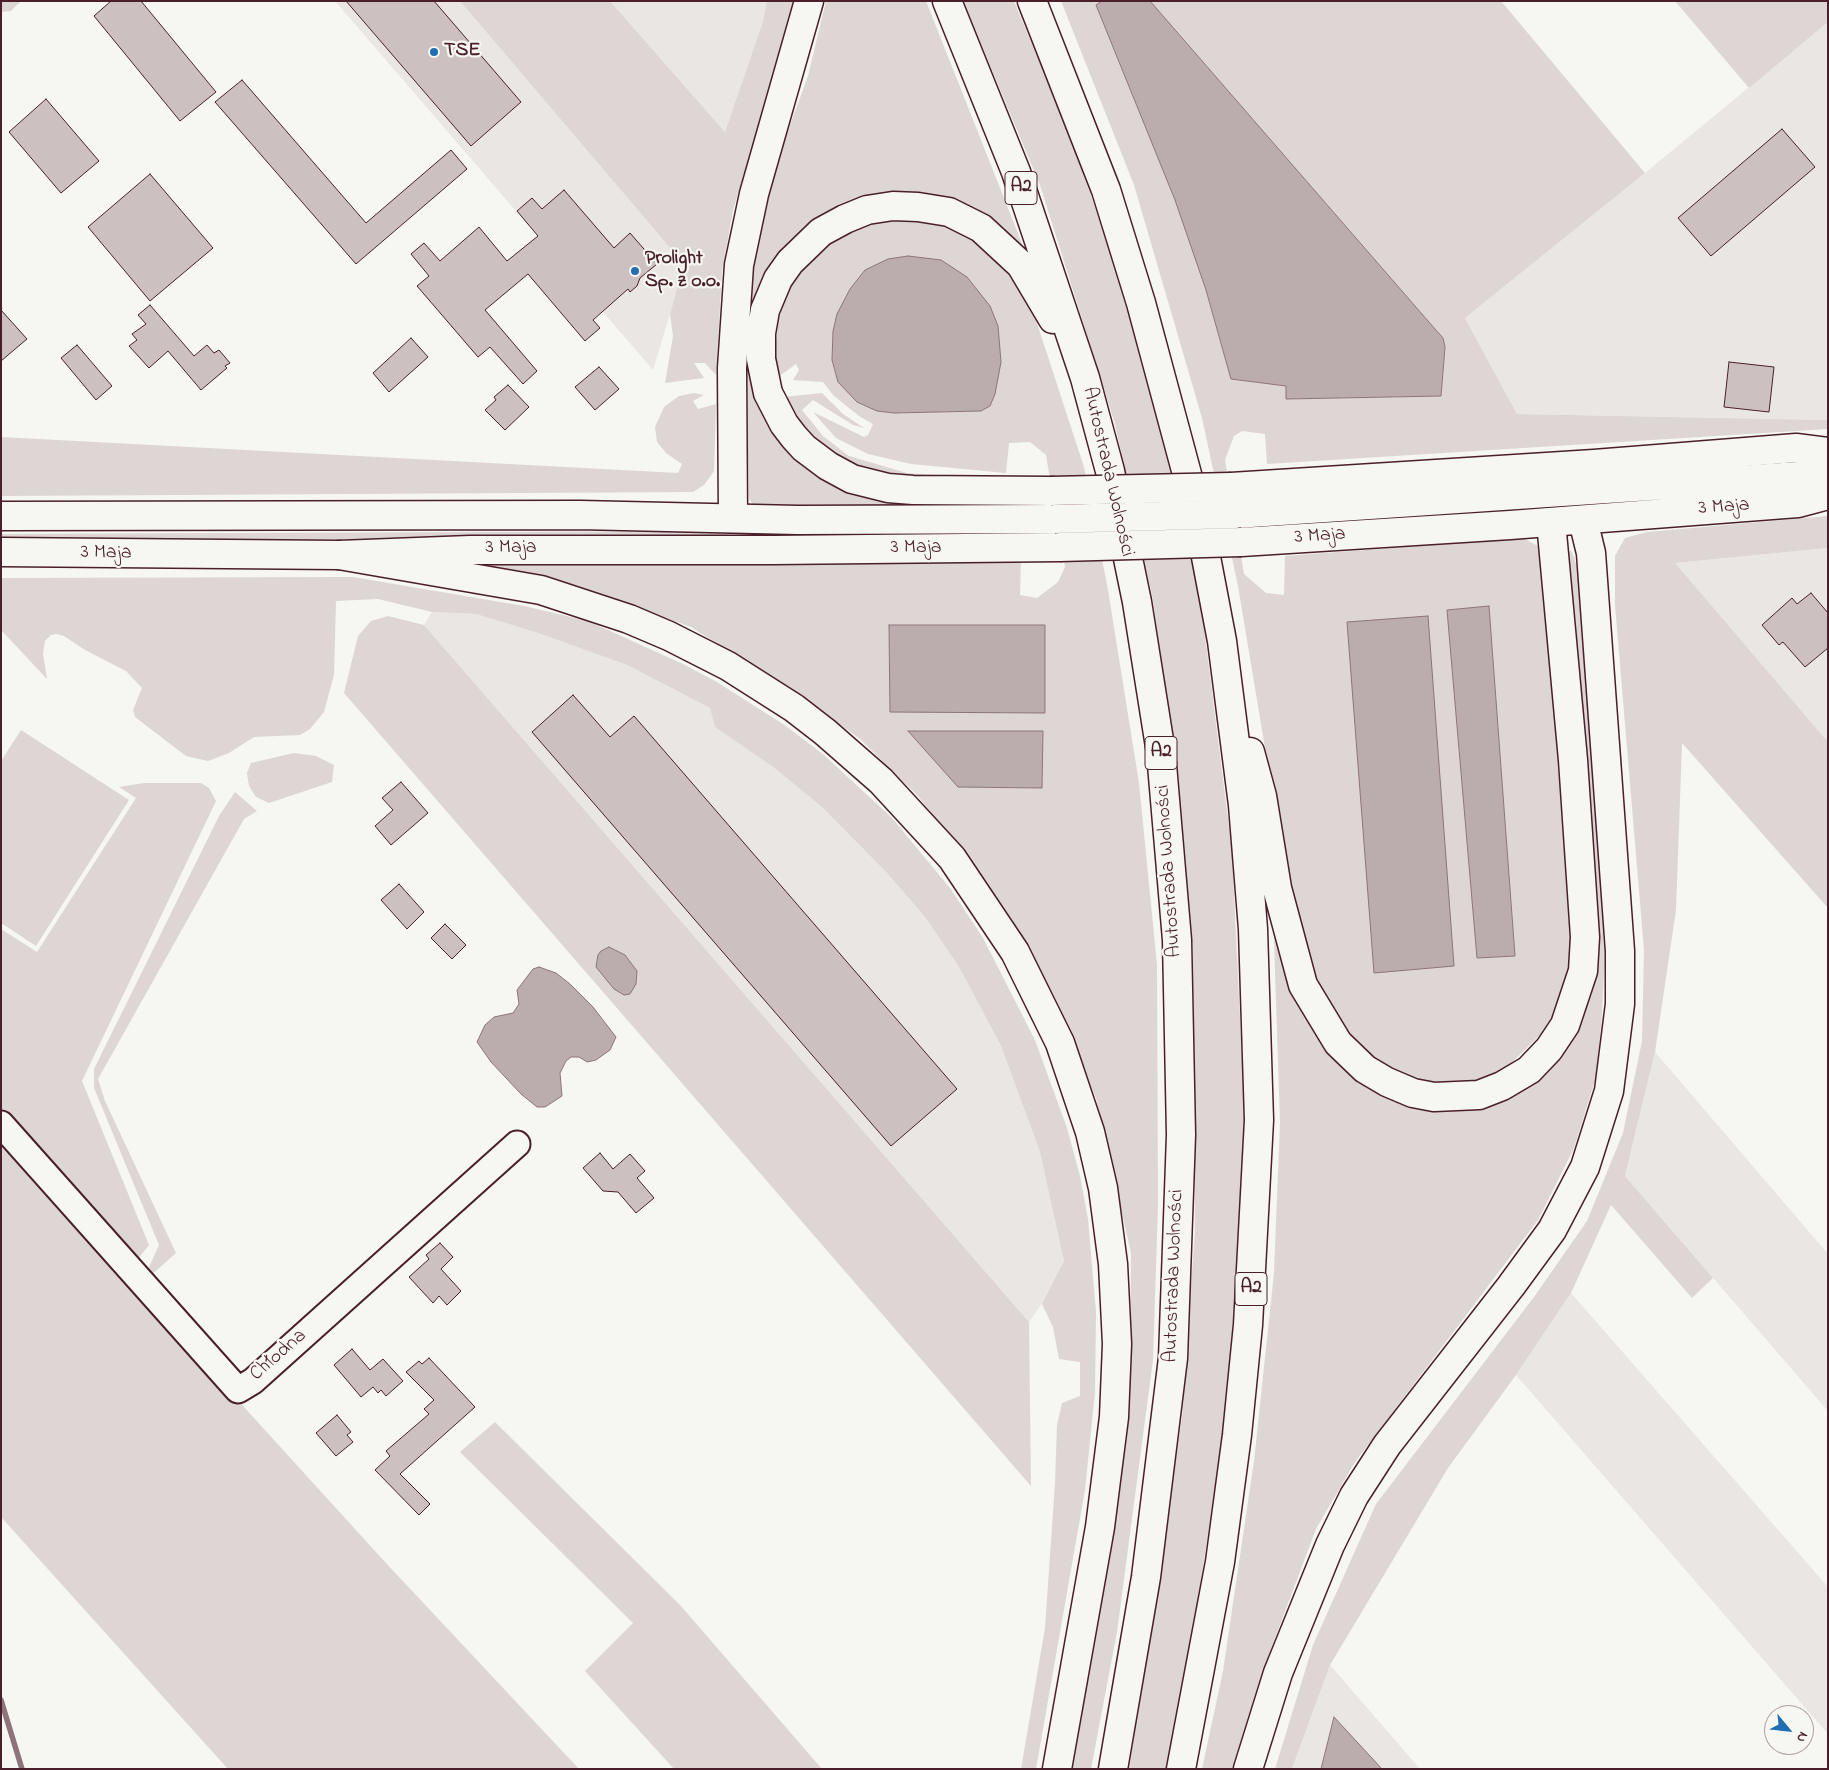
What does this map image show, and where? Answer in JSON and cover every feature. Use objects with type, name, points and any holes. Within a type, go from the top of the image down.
[{"type":"main road","points":[[774,550],[752,530],[732,518],[732,368],[739,265],[754,194],[808,1]]},
{"type":"main road","name":"Autostrada Wolności","points":[[947,1],[1016,172],[1085,378],[1110,471],[1137,602],[1161,753],[1177,940],[1181,1135],[1172,1358],[1146,1577],[1113,1769]]},
{"type":"main road","name":"A2","points":[[1032,1],[1106,190],[1141,303],[1198,515],[1222,641],[1242,805],[1253,929],[1258,1120],[1255,1220],[1248,1325],[1237,1435],[1220,1562],[1181,1769]]},
{"type":"main road","points":[[1085,378],[1021,265],[980,228],[949,212],[893,206],[867,210],[821,232],[790,262],[778,279],[765,310],[761,333],[761,359],[768,393],[784,424],[804,448],[828,466],[852,479],[888,488],[942,491],[1051,491],[1231,487],[1585,465],[1796,448],[1828,452]]},
{"type":"main road","name":"3 Maja","points":[[1,516],[580,515],[798,520],[1055,519],[1236,514],[1828,474]]},
{"type":"main road","points":[[1222,641],[1262,796],[1278,888],[1303,985],[1317,1010],[1338,1043],[1365,1069],[1387,1082],[1413,1093],[1434,1098],[1479,1095],[1502,1086],[1530,1070],[1549,1049],[1565,1025],[1583,971],[1585,936],[1573,760],[1551,522],[1563,492]]},
{"type":"main road","points":[[1248,1769],[1278,1673],[1327,1554],[1354,1496],[1387,1445],[1511,1286],[1552,1230],[1585,1167],[1609,1091],[1620,1004],[1620,933],[1591,553],[1583,520],[1563,492]]},
{"type":"main road","name":"3 Maja","points":[[1,552],[339,555],[489,550],[1060,547],[1242,542],[1583,520],[1798,503],[1828,495]]},
{"type":"main road","points":[[339,555],[511,583],[548,592],[628,619],[669,636],[728,666],[794,708],[882,781],[952,858],[1015,952],[1060,1043],[1090,1132],[1103,1188],[1114,1264],[1117,1344],[1113,1426],[1100,1527],[1057,1769]]},
{"type":"street","name":"Chłodna","points":[[1,1124],[238,1390],[253,1381],[517,1144]]},
{"type":"shaded area","points":[[1,1],[21,1],[11,11],[1,12]]},
{"type":"shaded area","points":[[335,1],[460,1],[685,264],[653,370]]},
{"type":"shaded area","points":[[460,1],[610,1],[725,132],[763,21],[767,1],[793,1],[779,61],[733,210],[722,272],[716,375],[705,363],[694,363],[704,378],[665,383],[673,336],[670,314],[684,264]]},
{"type":"shaded area","points":[[610,1],[767,1],[763,21],[725,132]]},
{"type":"shaded area","points":[[826,1],[926,1],[1023,246],[1001,227],[976,211],[900,194],[777,261],[758,392],[865,496],[913,505],[760,506],[753,504],[749,499],[746,365],[749,299],[756,251],[775,166],[808,76]]},
{"type":"shaded area","points":[[963,1],[1014,1],[1068,131],[1127,298],[1169,447],[1202,612],[1232,851],[1246,1144],[1226,1416],[1179,1723],[1168,1769],[1129,1769],[1182,1417],[1195,1230],[1193,950],[1177,778],[1153,600],[1115,424],[1040,185]]},
{"type":"shaded area","points":[[1061,1],[1102,1],[1096,5],[1175,200],[1206,290],[1231,379],[1286,386],[1286,399],[1441,396],[1445,347],[1443,338],[1150,1],[1501,1],[1645,173],[1465,318],[1517,414],[1828,420],[1828,429],[1267,464],[1265,434],[1242,431],[1234,436],[1225,460],[1244,574],[1266,593],[1284,595],[1285,556],[1523,538],[1545,550],[1573,938],[1563,996],[1544,1031],[1502,1072],[1481,1080],[1452,1085],[1431,1086],[1388,1070],[1355,1047],[1332,1020],[1307,963],[1281,844],[1238,586],[1202,418],[1134,185]],"holes":[[[1489,606],[1515,955],[1477,958],[1447,610]]]},
{"type":"shaded area","points":[[1102,1],[1150,1],[1443,338],[1445,347],[1441,396],[1286,399],[1286,386],[1231,379],[1206,290],[1175,200],[1096,5]]},
{"type":"shaded area","points":[[1675,1],[1828,1],[1828,22],[1749,88]]},
{"type":"shaded area","points":[[1828,22],[1828,420],[1517,414],[1465,318]]},
{"type":"shaded area","points":[[922,219],[950,227],[977,240],[1008,272],[1033,311],[1084,467],[1108,590],[1139,783],[1157,965],[1158,1205],[1153,1360],[1117,1632],[1091,1769],[1070,1769],[1105,1576],[1130,1393],[1131,1253],[1096,1098],[1040,970],[997,898],[918,796],[860,739],[812,704],[691,627],[603,595],[470,563],[1021,561],[1020,595],[1037,598],[1058,582],[1065,567],[1046,455],[1030,442],[1009,443],[1006,473],[911,464],[868,454],[836,438],[813,412],[864,437],[868,435],[873,424],[859,416],[833,395],[823,382],[793,380],[799,370],[796,364],[778,377],[775,354],[778,322],[785,296],[808,258],[839,236],[861,225],[892,220]],"holes":[[[888,259],[998,326],[1001,362],[981,411],[894,413],[877,411],[838,382],[832,360],[833,331],[850,289],[865,270]],[[1043,732],[1042,788],[958,787]]]},
{"type":"shaded area","points":[[908,256],[941,260],[967,277],[990,306],[998,326],[1001,362],[995,394],[990,406],[981,411],[894,413],[877,411],[857,402],[838,382],[832,360],[833,331],[837,314],[850,289],[865,270],[888,259]]},
{"type":"shaded area","points":[[694,393],[704,395],[693,401],[698,409],[716,404],[714,471],[704,485],[693,492],[1,496],[1,437],[678,473],[682,464],[666,453],[657,442],[655,427],[664,407],[679,396]]},
{"type":"shaded area","points":[[822,393],[843,414],[864,428],[853,425],[813,400],[802,410],[823,436],[849,456],[907,473],[980,478],[905,480],[850,465],[809,437],[784,397]]},
{"type":"shaded area","points":[[1828,516],[1828,548],[1675,563],[1828,742],[1828,908],[1682,743],[1676,910],[1655,1052],[1625,1176],[1713,1278],[1692,1298],[1611,1205],[1571,1293],[1516,1375],[1448,1468],[1330,1665],[1292,1769],[1275,1769],[1313,1645],[1376,1504],[1534,1297],[1587,1221],[1623,1133],[1642,1041],[1644,950],[1615,605],[1615,556],[1625,538],[1647,532]]},
{"type":"shaded area","points":[[730,531],[733,534],[730,538],[1,541],[1,534]]},
{"type":"shaded area","points":[[1828,548],[1828,742],[1674,563]]},
{"type":"shaded area","points":[[1567,551],[1571,551],[1578,572],[1605,951],[1596,1077],[1574,1148],[1538,1220],[1355,1462],[1316,1529],[1266,1662],[1234,1769],[1202,1769],[1223,1671],[1254,1461],[1274,1273],[1280,1123],[1273,910],[1291,977],[1313,1030],[1346,1070],[1504,1099],[1545,1073],[1569,1045],[1586,1008],[1594,962]]},
{"type":"shaded area","points":[[353,577],[524,606],[588,621],[683,664],[717,682],[786,726],[824,755],[892,818],[950,888],[983,938],[1035,1040],[1067,1128],[1080,1176],[1088,1219],[1096,1312],[1095,1392],[1085,1490],[1036,1769],[1021,1769],[1045,1628],[1057,1425],[1062,1403],[1080,1396],[1080,1362],[1059,1359],[1053,1327],[1042,1304],[1064,1261],[1040,1152],[1001,1046],[959,967],[925,917],[887,873],[822,807],[773,767],[715,727],[710,708],[627,665],[538,633],[476,614],[432,612],[378,599],[336,601],[334,675],[324,712],[310,729],[300,735],[254,737],[229,753],[208,761],[186,756],[135,717],[133,710],[142,688],[126,671],[85,650],[64,636],[56,634],[51,635],[45,641],[43,654],[47,679],[1,630],[1,578]]},
{"type":"shaded area","points":[[1489,606],[1515,956],[1477,958],[1447,610]]},
{"type":"shaded area","points":[[432,612],[476,614],[538,633],[627,665],[710,708],[716,727],[773,767],[822,807],[887,873],[925,917],[959,967],[1001,1046],[1040,1152],[1065,1262],[1045,1299],[1029,1322],[424,625]]},
{"type":"shaded area","points":[[388,616],[424,625],[1029,1322],[1031,1486],[344,693],[358,636],[371,621]]},
{"type":"shaded area","points":[[1428,616],[1454,966],[1374,973],[1347,622]]},
{"type":"shaded area","points":[[889,625],[1045,625],[1045,713],[890,712]]},
{"type":"shaded area","points":[[21,730],[129,800],[36,946],[1,923],[1,761]]},
{"type":"shaded area","points":[[908,731],[1043,731],[1042,788],[958,787]]},
{"type":"shaded area","points":[[294,753],[316,756],[334,765],[332,782],[269,803],[256,797],[249,786],[247,773],[251,763]]},
{"type":"shaded area","points":[[144,783],[201,783],[209,788],[216,801],[82,1081],[149,1245],[134,1264],[1,1110],[1,929],[37,952],[136,798],[119,787]]},
{"type":"shaded area","points":[[235,792],[257,811],[244,819],[98,1079],[105,1101],[176,1253],[147,1279],[145,1276],[159,1245],[94,1088],[94,1069],[219,816]]},
{"type":"shaded area","points":[[609,947],[625,955],[637,971],[636,984],[630,994],[624,995],[614,989],[596,967],[598,955]]},
{"type":"shaded area","points":[[539,967],[556,973],[570,984],[593,1007],[616,1037],[610,1050],[596,1060],[587,1062],[579,1057],[571,1057],[566,1061],[560,1073],[562,1096],[545,1107],[537,1107],[521,1094],[491,1062],[477,1042],[485,1025],[494,1017],[513,1013],[519,1004],[517,990],[533,969]]},
{"type":"shaded area","points":[[1655,1052],[1828,1254],[1828,1411],[1625,1176]]},
{"type":"shaded area","points":[[1,1140],[385,1562],[579,1769],[228,1769],[1,1517]]},
{"type":"shaded area","points":[[1571,1293],[1828,1587],[1828,1734],[1814,1718],[1814,1705],[1803,1705],[1516,1375]]},
{"type":"shaded area","points":[[495,1422],[680,1605],[822,1769],[674,1769],[585,1671],[633,1623],[460,1452]]},
{"type":"shaded area","points":[[1330,1665],[1420,1769],[1292,1769]]},
{"type":"shaded area","points":[[1334,1717],[1382,1769],[1321,1769]]},
{"type":"building","points":[[111,1],[141,1],[216,92],[180,121],[94,16]]},
{"type":"building","name":"TSE","points":[[346,1],[434,1],[521,102],[471,146]]},
{"type":"building","points":[[242,80],[366,223],[451,150],[467,169],[356,264],[215,102]]},
{"type":"building","points":[[46,99],[99,161],[61,193],[9,132]]},
{"type":"building","points":[[1782,129],[1815,167],[1711,256],[1678,218]]},
{"type":"building","points":[[150,174],[213,248],[150,301],[88,227]]},
{"type":"building","points":[[564,190],[614,248],[630,233],[657,264],[640,278],[637,286],[630,292],[628,289],[593,320],[600,328],[585,341],[528,274],[485,310],[537,371],[523,384],[490,347],[478,357],[417,286],[429,276],[411,254],[424,243],[440,261],[479,227],[507,261],[538,236],[517,211],[532,198],[542,209]]},
{"type":"building","points":[[150,305],[194,356],[207,345],[214,353],[219,350],[230,363],[225,366],[227,368],[201,390],[168,351],[149,368],[129,346],[137,340],[132,334],[146,324],[138,315]]},
{"type":"building","points":[[1,310],[27,339],[1,361]]},
{"type":"building","points":[[411,338],[428,357],[389,392],[373,373]]},
{"type":"building","points":[[77,345],[112,386],[96,400],[61,358]]},
{"type":"building","points":[[1729,362],[1774,367],[1769,412],[1724,407]]},
{"type":"building","points":[[599,367],[619,389],[595,410],[575,387]]},
{"type":"building","points":[[508,385],[529,407],[505,430],[485,410],[496,400],[494,397]]},
{"type":"building","points":[[1811,593],[1828,613],[1828,648],[1805,667],[1783,642],[1779,645],[1762,625],[1792,598],[1797,604]]},
{"type":"building","points":[[573,695],[610,737],[634,716],[957,1089],[891,1146],[532,732]]},
{"type":"building","points":[[401,782],[428,813],[391,845],[375,826],[393,810],[382,798]]},
{"type":"building","points":[[399,884],[424,912],[407,929],[381,900]]},
{"type":"building","points":[[445,924],[466,945],[452,959],[431,938]]},
{"type":"building","points":[[600,1153],[613,1169],[630,1154],[645,1171],[637,1178],[654,1198],[636,1213],[618,1192],[603,1191],[583,1168]]},
{"type":"building","points":[[440,1243],[453,1257],[441,1269],[461,1291],[447,1305],[439,1296],[433,1303],[409,1277],[429,1259],[426,1255]]},
{"type":"building","points":[[352,1349],[370,1370],[383,1359],[403,1381],[386,1396],[381,1390],[378,1393],[373,1387],[361,1397],[334,1365]]},
{"type":"building","points":[[429,1358],[475,1407],[400,1474],[430,1504],[419,1515],[375,1470],[390,1456],[386,1451],[429,1414],[424,1409],[434,1400],[406,1372],[419,1361],[422,1364]]},
{"type":"building","points":[[337,1415],[351,1432],[347,1435],[353,1442],[336,1456],[316,1433]]},
{"type":"waterway","points":[[1,1700],[22,1769]]},
{"type":"place","name":"TSE","points":[[434,52]]},
{"type":"place","name":"Prolight Sp. z o.o.","points":[[635,271]]}]
